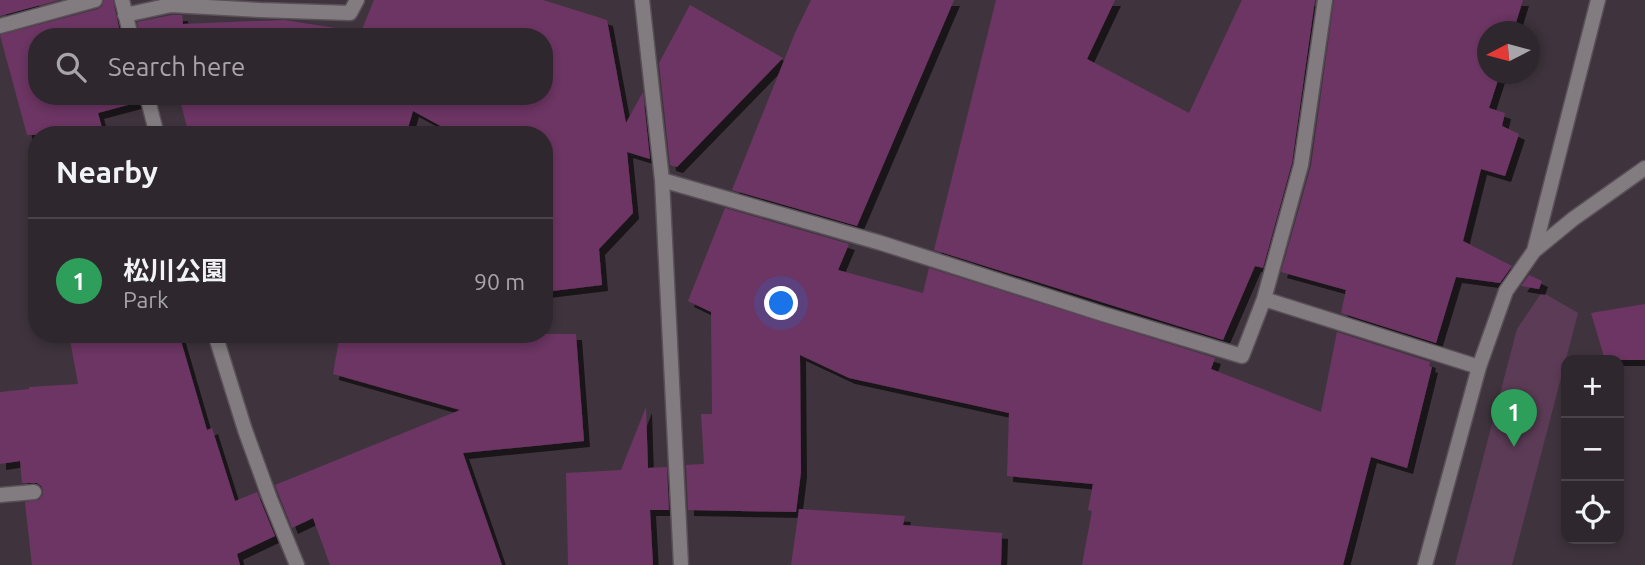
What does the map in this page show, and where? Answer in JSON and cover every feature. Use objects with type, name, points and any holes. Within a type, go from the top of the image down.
[{"type":"street","points":[[0,26],[95,0]]},
{"type":"street","points":[[122,0],[129,28]]},
{"type":"street","points":[[125,15],[171,5],[350,13],[357,0]]},
{"type":"street","points":[[642,0],[662,180],[681,565]]},
{"type":"street","points":[[662,180],[881,243],[1242,356],[1264,299],[1301,165],[1325,0]]},
{"type":"street","points":[[1534,251],[1598,0]]},
{"type":"street","points":[[149,105],[155,126]]},
{"type":"street","points":[[1425,565],[1479,367],[1506,291],[1534,251],[1573,219],[1645,168]]},
{"type":"street","points":[[1264,299],[1479,367]]},
{"type":"street","points":[[218,343],[244,430],[297,565]]},
{"type":"street","points":[[0,495],[34,492]]},
{"type":"shaded area","points":[[1542,292],[1578,313],[1567,355],[1561,355],[1561,378],[1512,565],[1455,565],[1517,329]]},
{"type":"building","points":[[0,0],[59,0],[0,16]]},
{"type":"building","points":[[104,0],[113,0],[119,28],[28,28],[28,105],[128,105],[98,113],[102,126],[28,126],[27,135],[0,35],[102,6]]},
{"type":"building","points":[[374,0],[543,0],[607,20],[626,123],[643,92],[650,159],[627,152],[633,213],[599,249],[602,285],[553,291],[553,126],[440,126],[413,111],[409,126],[187,126],[181,105],[553,105],[553,28],[363,28]]},
{"type":"building","points":[[811,0],[954,0],[857,226],[732,190],[795,33]]},
{"type":"building","points":[[996,0],[1115,0],[1087,59],[1189,113],[1242,0],[1315,0],[1292,163],[1263,268],[1255,266],[1223,340],[934,250]]},
{"type":"building","points":[[1334,0],[1523,0],[1516,21],[1477,21],[1477,84],[1497,84],[1489,108],[1505,113],[1502,126],[1519,134],[1505,176],[1481,169],[1463,241],[1512,266],[1500,283],[1456,277],[1436,343],[1341,313],[1346,290],[1281,272],[1311,166]]},
{"type":"building","points":[[690,5],[783,58],[677,167],[670,165],[659,63]]},
{"type":"building","points":[[172,15],[182,15],[183,24],[284,20],[335,28],[138,28],[137,22]]},
{"type":"building","points":[[725,208],[849,244],[838,270],[923,293],[929,268],[1215,358],[1211,369],[1321,412],[1337,332],[1430,362],[1429,366],[1432,367],[1407,468],[1371,457],[1343,565],[1082,565],[1092,511],[1088,510],[1093,484],[1007,476],[1009,413],[849,378],[800,355],[801,472],[796,512],[688,510],[686,465],[704,464],[701,414],[712,414],[711,312],[688,301]]},
{"type":"building","points":[[1529,275],[1542,281],[1539,289],[1521,286]]},
{"type":"building","points":[[1645,304],[1645,360],[1624,360],[1624,355],[1604,355],[1591,313]]},
{"type":"building","points":[[553,334],[576,334],[584,441],[463,453],[502,565],[330,565],[313,518],[292,528],[275,485],[460,410],[333,374],[338,343],[553,343]]},
{"type":"building","points":[[71,343],[182,343],[207,430],[212,428],[235,501],[257,492],[275,536],[237,554],[240,565],[32,565],[25,502],[39,500],[43,490],[37,483],[22,483],[20,461],[0,464],[0,392],[78,384]]},
{"type":"building","points":[[646,407],[648,468],[667,467],[669,510],[650,510],[653,565],[568,565],[566,473],[621,470]]},
{"type":"building","points":[[799,509],[905,516],[903,525],[1002,533],[1001,565],[791,565]]},
{"type":"place","name":"松川公園","points":[[1514,447]]}]
